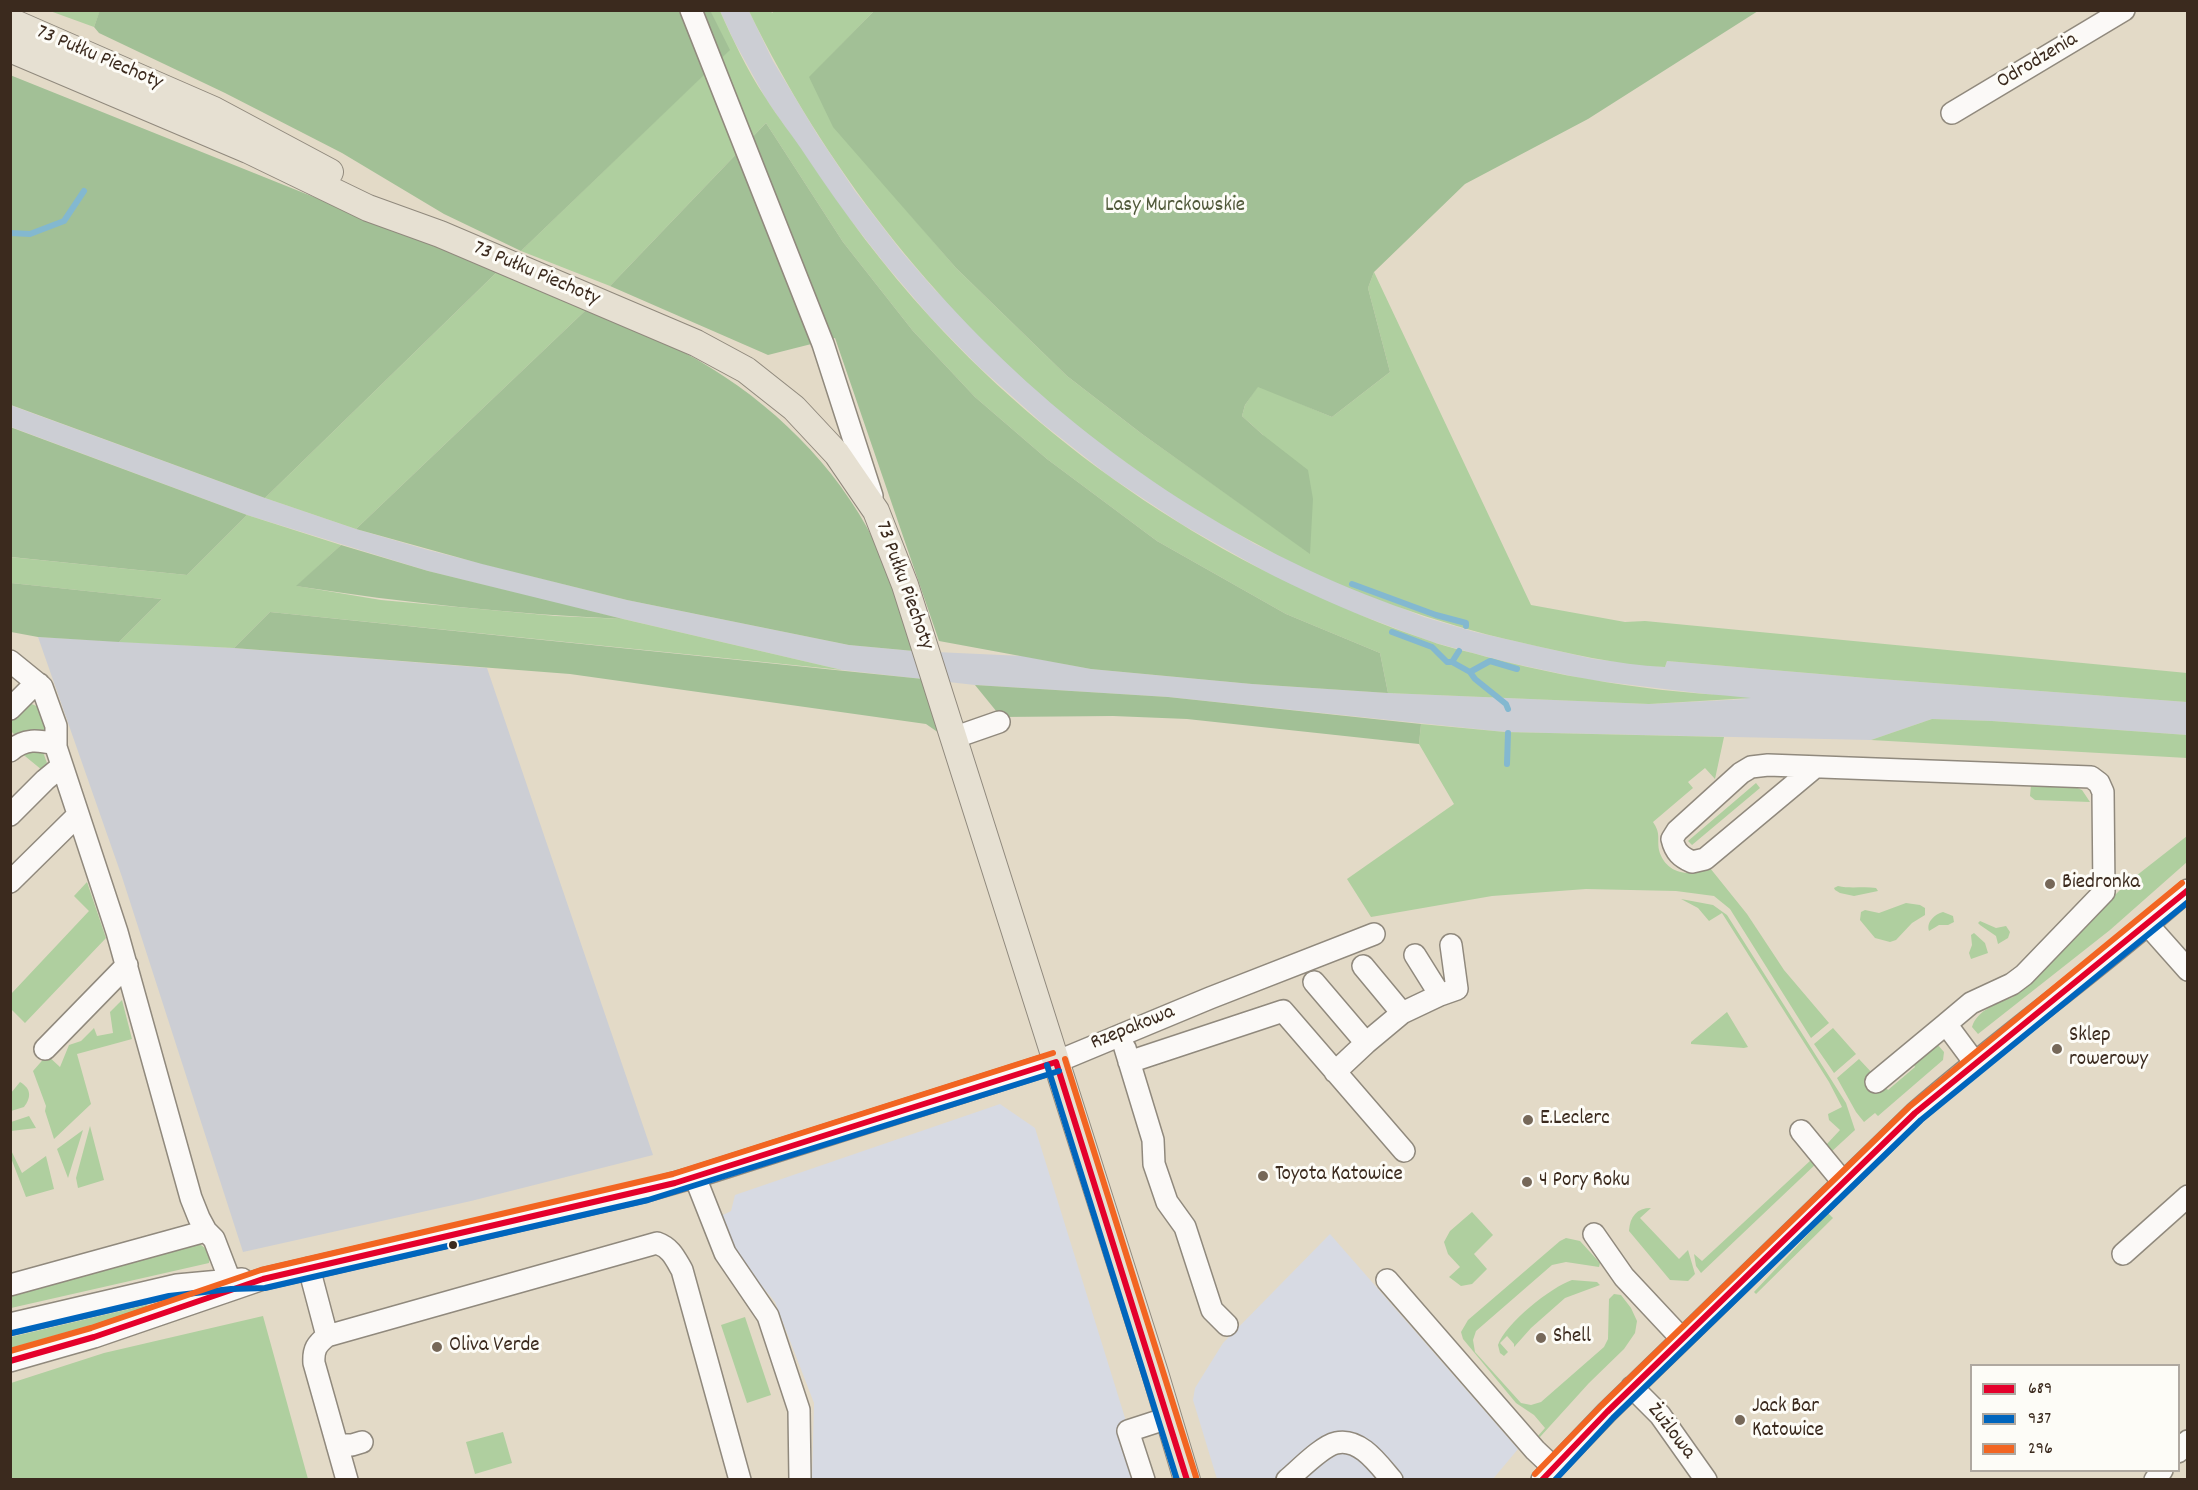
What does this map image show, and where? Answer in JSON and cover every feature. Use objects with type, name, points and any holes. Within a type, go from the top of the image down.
[{"type":"main road","name":"73 Pułku Piechoty","points":[[10,21],[214,110],[365,190],[440,234]]},
{"type":"main road","name":"73 Pułku Piechoty","points":[[10,49],[237,146],[368,208],[440,234],[696,343],[746,370],[794,408],[837,454],[876,511],[905,585],[1186,1479]]},
{"type":"street","points":[[691,10],[823,344],[876,511]]},
{"type":"street","name":"Odrodzenia","points":[[1952,113],[2124,10]]},
{"type":"street","points":[[10,661],[42,687],[56,726],[56,744],[62,766],[127,964],[191,1198],[206,1230],[214,1239],[229,1278]]},
{"type":"street","points":[[10,709],[29,690],[39,684]]},
{"type":"street","points":[[953,738],[999,722]]},
{"type":"street","points":[[10,751],[18,744],[27,741],[38,740],[56,744]]},
{"type":"street","points":[[1814,768],[1705,858],[1692,862],[1681,857],[1674,849],[1672,839],[1677,831],[1741,773],[1751,767],[1768,765],[2091,777],[2099,783],[2103,792],[2104,892],[2024,975],[2012,984],[1971,1003],[1876,1082]]},
{"type":"street","points":[[10,814],[62,766]]},
{"type":"street","points":[[10,882],[78,815]]},
{"type":"street","points":[[1387,1280],[1535,1450],[1548,1473],[1632,1387],[1915,1113],[2148,925],[2187,890]]},
{"type":"street","points":[[2148,925],[2187,970]]},
{"type":"street","name":"Rzepakowa","points":[[10,1361],[94,1337],[264,1279],[646,1191],[695,1177],[1056,1062],[1374,934]]},
{"type":"street","points":[[1335,1072],[1402,1013],[1457,989],[1451,945]]},
{"type":"street","points":[[1415,955],[1440,995]]},
{"type":"street","points":[[45,1049],[127,964]]},
{"type":"street","points":[[1363,966],[1402,1013]]},
{"type":"street","points":[[1314,982],[1366,1043]]},
{"type":"street","points":[[1130,1062],[1282,1011],[1404,1151]]},
{"type":"street","points":[[1946,1024],[1975,1063]]},
{"type":"street","points":[[1121,1034],[1153,1140],[1154,1164],[1167,1202],[1185,1227],[1212,1310],[1227,1325]]},
{"type":"street","points":[[1801,1131],[1843,1182]]},
{"type":"street","points":[[695,1177],[725,1253],[768,1316],[799,1410],[800,1479]]},
{"type":"street","points":[[2123,1254],[2187,1196]]},
{"type":"street","points":[[10,1285],[206,1230]]},
{"type":"street","points":[[1593,1234],[1624,1277],[1682,1339]]},
{"type":"street","points":[[347,1479],[313,1353],[317,1344],[327,1336],[657,1243],[665,1246],[674,1254],[682,1270],[740,1479]]},
{"type":"street","points":[[309,1268],[327,1336]]},
{"type":"street","name":"Rzepakowa","points":[[10,1324],[177,1285],[229,1278],[264,1279]]},
{"type":"street","name":"Żużlowa","points":[[1632,1387],[1660,1415],[1706,1479]]},
{"type":"street","points":[[1144,1479],[1128,1431],[1168,1418]]},
{"type":"street","points":[[337,1444],[362,1442]]},
{"type":"street","points":[[1287,1479],[1336,1443],[1351,1444],[1370,1454],[1392,1479]]},
{"type":"shaded area","points":[[720,11],[749,11],[773,61],[855,191],[935,290],[1123,460],[1193,507],[1255,544],[1344,585],[1424,617],[1475,632],[1594,659],[1665,667],[1667,661],[2187,702],[2187,735],[1932,719],[1871,740],[1505,732],[1168,697],[975,685],[842,670],[428,571],[247,515],[11,427],[10,405],[265,498],[356,529],[428,550],[627,600],[849,645],[914,651],[1023,656],[1091,669],[1252,684],[1388,693],[1649,704],[1747,699],[1590,680],[1506,662],[1432,642],[1333,605],[1280,580],[1183,525],[1109,476],[1043,424],[978,366],[931,318],[885,264],[838,204],[766,99]]},
{"type":"shaded area","points":[[38,637],[234,648],[487,668],[653,1155],[471,1201],[243,1252],[122,877]]},
{"type":"shaded area","points":[[1000,1104],[1035,1128],[1144,1479],[812,1479],[814,1403],[775,1302],[728,1245],[719,1217],[731,1211],[735,1195]]},
{"type":"shaded area","points":[[1330,1234],[1518,1449],[1493,1479],[1217,1479],[1193,1400],[1195,1388],[1223,1343]]},
{"type":"green space","points":[[100,10],[710,10],[730,50],[521,251],[444,214],[342,153],[225,93],[99,33],[94,27]]},
{"type":"green space","points":[[775,10],[874,11],[810,77],[902,205],[956,268],[1067,376],[1142,434],[1310,553],[1263,435],[1242,416],[1245,405],[1258,386],[1332,417],[1390,372],[1368,288],[1374,272],[1531,605],[1625,622],[1645,621],[2187,673],[2187,702],[1667,661],[1665,667],[1610,661],[1519,642],[1395,606],[1277,555],[1167,490],[1063,414],[969,326],[885,229],[811,123],[749,11],[771,11],[772,13]]},
{"type":"green space","points":[[50,11],[100,11],[94,27]]},
{"type":"green space","points":[[710,11],[720,11],[746,66],[775,112],[865,239],[930,317],[982,371],[1038,421],[1098,468],[1160,510],[1224,549],[1291,584],[1360,615],[1437,643],[1526,667],[1586,679],[1660,690],[1751,698],[1649,704],[1388,693],[1380,653],[1286,614],[1157,541],[1047,459],[975,397],[913,331],[843,242],[766,123],[610,286],[521,251],[729,50]]},
{"type":"green space","name":"Lasy Murckowskie","points":[[874,11],[1758,11],[1588,119],[1465,184],[1374,272],[1368,288],[1390,372],[1332,417],[1258,387],[1245,405],[1242,416],[1308,470],[1313,499],[1310,554],[1142,434],[1067,376],[956,268],[833,127],[809,77]]},
{"type":"green space","points":[[10,75],[498,271],[265,498],[11,405]]},
{"type":"green space","points":[[766,123],[843,242],[913,331],[975,397],[1047,459],[1157,541],[1286,614],[1380,653],[1388,693],[1252,684],[1091,669],[939,641],[835,338],[768,355],[610,286]]},
{"type":"green space","points":[[498,271],[588,308],[356,529],[265,498]]},
{"type":"green space","points":[[588,308],[666,343],[711,368],[763,405],[810,449],[850,500],[867,527],[891,579],[914,651],[849,645],[627,600],[482,564],[356,529]]},
{"type":"green space","points":[[10,427],[247,515],[187,575],[11,557]]},
{"type":"green space","points":[[247,515],[341,545],[297,586],[381,600],[556,616],[623,619],[842,670],[270,612],[234,648],[119,642],[162,599],[11,583],[10,557],[187,575]]},
{"type":"green space","points":[[341,545],[428,571],[623,619],[459,607],[296,586]]},
{"type":"green space","points":[[10,583],[162,599],[119,642],[38,637],[11,632]]},
{"type":"green space","points":[[270,612],[923,679],[939,733],[926,724],[570,674],[234,648]]},
{"type":"green space","points":[[975,685],[1168,697],[1421,724],[1419,744],[1187,719],[1113,716],[1001,717]]},
{"type":"green space","points":[[29,703],[39,707],[46,729],[44,732],[16,736],[11,731],[11,719],[24,705]]},
{"type":"green space","points":[[1932,719],[2187,735],[2187,758],[1871,740]]},
{"type":"green space","points":[[1421,724],[1505,732],[1724,737],[1715,779],[1705,768],[1688,782],[1693,788],[1653,822],[1658,833],[1659,850],[1667,864],[1680,872],[1695,873],[1710,868],[1747,914],[1784,970],[1829,1023],[1811,1038],[1730,909],[1714,896],[1676,891],[1586,889],[1492,896],[1371,917],[1347,879],[1454,804],[1419,744]]},
{"type":"green space","points":[[27,748],[43,752],[47,763],[42,770],[20,752]]},
{"type":"green space","points":[[1756,783],[1760,788],[1692,845],[1688,841]]},
{"type":"green space","points":[[2031,785],[2075,787],[2082,790],[2090,802],[2035,800],[2030,796]]},
{"type":"green space","points":[[2187,836],[2187,862],[2110,930],[1978,1034],[1972,1027],[1978,1016],[2013,997],[2127,883]]},
{"type":"green space","points":[[87,882],[106,938],[25,1023],[11,1009],[11,994],[89,911],[74,896]]},
{"type":"green space","points":[[1838,886],[1876,888],[1878,891],[1854,896],[1835,890],[1834,888]]},
{"type":"green space","points":[[1681,899],[1713,905],[1727,915],[1846,1103],[1855,1130],[1830,1153],[1826,1145],[1840,1130],[1829,1120],[1828,1114],[1842,1107],[1829,1082],[1722,913],[1709,921],[1698,908]]},
{"type":"green space","points":[[1906,903],[1925,908],[1925,915],[1912,923],[1896,940],[1890,942],[1875,938],[1860,920],[1861,912],[1865,910],[1879,913]]},
{"type":"green space","points":[[1943,912],[1953,916],[1954,922],[1939,925],[1929,931],[1932,919]]},
{"type":"green space","points":[[1980,921],[1996,928],[2006,926],[2010,932],[2008,938],[1998,944],[1996,936],[1980,925],[1978,923]]},
{"type":"green space","points":[[1974,933],[1985,943],[1988,953],[1971,959],[1969,953],[1972,945],[1971,935]]},
{"type":"green space","points":[[122,1000],[132,1039],[77,1054],[91,1104],[54,1139],[45,1111],[46,1106],[33,1071],[47,1055],[60,1067],[69,1045],[81,1041],[94,1028],[97,1036],[113,1033],[110,1012]]},
{"type":"green space","points":[[1727,1012],[1748,1047],[1691,1044],[1691,1042]]},
{"type":"green space","points":[[1833,1028],[1856,1054],[1834,1073],[1814,1044]]},
{"type":"green space","points":[[1937,1044],[1944,1052],[1943,1060],[1878,1116],[1875,1113],[1864,1122],[1837,1078],[1859,1059],[1888,1090],[1915,1067],[1913,1063]]},
{"type":"green space","points":[[20,1082],[27,1088],[28,1100],[24,1107],[11,1111],[11,1093]]},
{"type":"green space","points":[[29,1116],[36,1128],[11,1131],[11,1122]]},
{"type":"green space","points":[[90,1126],[104,1180],[78,1188],[76,1178]]},
{"type":"green space","points":[[83,1130],[68,1178],[57,1149]]},
{"type":"green space","points":[[10,1148],[22,1173],[46,1156],[54,1189],[26,1197],[11,1158]]},
{"type":"green space","points":[[1811,1160],[1818,1162],[1701,1273],[1696,1266],[1694,1254],[1702,1261]]},
{"type":"green space","points":[[1651,1208],[1640,1218],[1679,1259],[1688,1250],[1695,1274],[1688,1281],[1670,1280],[1629,1231],[1635,1214],[1642,1209]]},
{"type":"green space","points":[[1472,1212],[1493,1235],[1474,1254],[1487,1269],[1472,1284],[1461,1286],[1449,1277],[1460,1267],[1448,1254],[1444,1242],[1450,1231]]},
{"type":"green space","points":[[1828,1213],[1833,1218],[1756,1294],[1754,1292]]},
{"type":"green space","points":[[1566,1238],[1580,1241],[1600,1263],[1599,1267],[1566,1262],[1552,1265],[1476,1331],[1473,1340],[1475,1352],[1521,1403],[1531,1405],[1541,1402],[1604,1347],[1608,1339],[1609,1299],[1614,1294],[1621,1295],[1637,1321],[1635,1333],[1624,1349],[1589,1383],[1540,1437],[1538,1436],[1545,1428],[1534,1415],[1516,1403],[1463,1339],[1461,1332],[1468,1320]]},
{"type":"green space","points":[[195,1242],[206,1250],[209,1263],[11,1308],[11,1293]]},
{"type":"green space","points":[[1572,1280],[1597,1282],[1600,1285],[1565,1298],[1531,1328],[1514,1347],[1507,1336],[1500,1343],[1508,1352],[1504,1356],[1500,1353],[1498,1345],[1502,1336],[1519,1317],[1541,1298]]},
{"type":"green space","points":[[146,1305],[149,1307],[130,1314],[11,1348],[11,1337]]},
{"type":"green space","points":[[263,1316],[308,1479],[11,1479],[11,1383],[104,1353]]},
{"type":"green space","points":[[745,1317],[771,1395],[747,1403],[721,1325]]},
{"type":"green space","points":[[503,1432],[512,1463],[475,1474],[466,1442]]},
{"type":"waterway","points":[[10,233],[30,234],[64,221],[84,191]]},
{"type":"waterway","points":[[1352,584],[1436,615],[1466,623],[1466,626]]},
{"type":"waterway","points":[[1392,632],[1432,647],[1447,662],[1452,662],[1470,672],[1475,679],[1506,704],[1508,709]]},
{"type":"waterway","points":[[1452,662],[1459,651]]},
{"type":"waterway","points":[[1470,672],[1490,661],[1517,669]]},
{"type":"waterway","points":[[1507,764],[1508,733]]},
{"type":"transit line","name":"296","points":[[1535,1474],[1601,1406],[1909,1107],[2182,883]]},
{"type":"transit line","name":"689","points":[[1542,1480],[1607,1412],[1915,1113],[2188,890]]},
{"type":"transit line","name":"937","points":[[1555,1480],[1613,1418],[1921,1120],[2188,902]]},
{"type":"transit line","name":"296","points":[[10,1351],[91,1328],[261,1270],[673,1174],[1053,1053]]},
{"type":"transit line","name":"296","points":[[1065,1059],[1196,1477]]},
{"type":"transit line","name":"689","points":[[1056,1062],[1187,1480]]},
{"type":"transit line","name":"689","points":[[10,1361],[94,1337],[263,1279],[675,1183],[1056,1062]]},
{"type":"transit line","name":"937","points":[[1047,1065],[1177,1480]]},
{"type":"transit line","name":"937","points":[[12,1333],[169,1296],[231,1289],[265,1288],[648,1200],[1059,1071]]},
{"type":"place","name":"Biedronka","points":[[2050,884]]},
{"type":"place","name":"Sklep rowerowy","points":[[2057,1049]]},
{"type":"place","name":"E.Leclerc","points":[[1528,1120]]},
{"type":"place","name":"Toyota Katowice","points":[[1263,1176]]},
{"type":"place","name":"4 Pory Roku","points":[[1527,1182]]},
{"type":"place","name":"Shell","points":[[1541,1338]]},
{"type":"place","name":"Oliva Verde","points":[[437,1347]]},
{"type":"place","name":"Jack Bar Katowice","points":[[1740,1420]]}]
